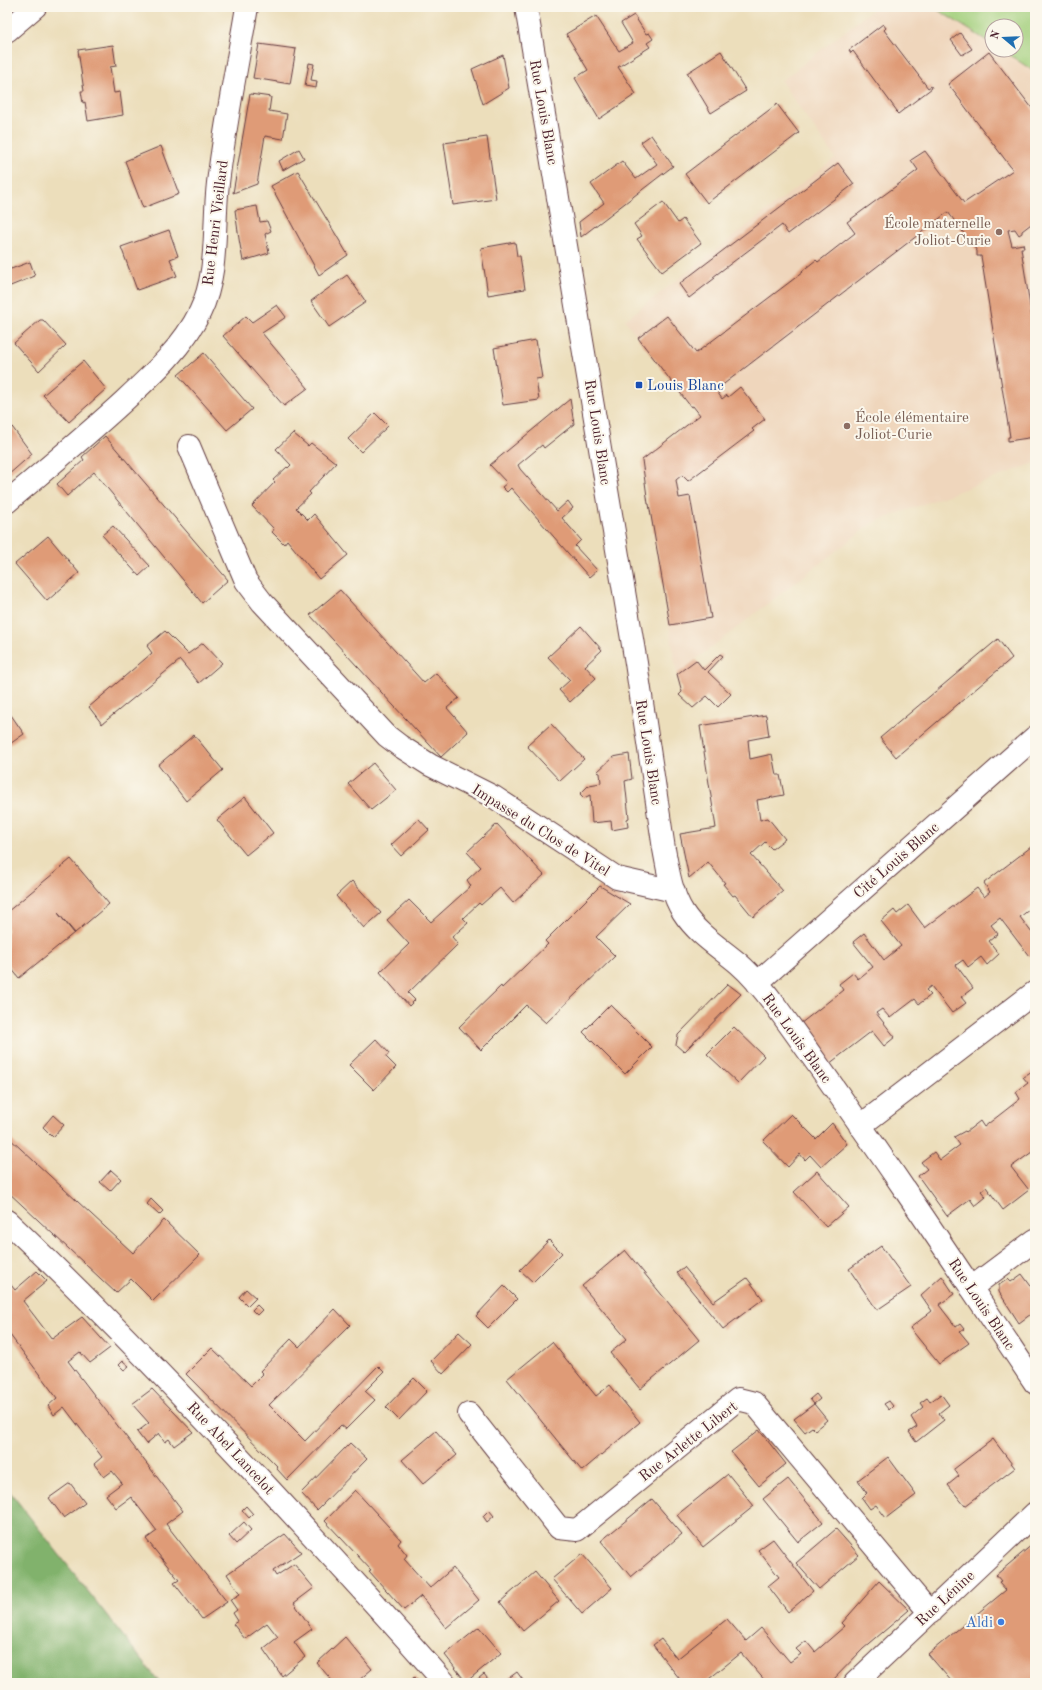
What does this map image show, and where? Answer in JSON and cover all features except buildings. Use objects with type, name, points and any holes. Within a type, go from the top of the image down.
[{"type":"street","points":[[7,31],[35,7]]},
{"type":"street","name":"Rue Henri Vieillard","points":[[7,502],[72,448],[149,378],[183,339],[200,312],[205,299],[212,268],[220,171],[247,7]]},
{"type":"street","name":"Rue Louis Blanc","points":[[526,7],[636,663],[664,849],[677,902],[691,923],[711,942],[739,964],[757,983],[860,1126],[972,1288],[1035,1383]]},
{"type":"street","name":"Impasse du Clos de Vitel","points":[[189,446],[246,581],[262,602],[374,723],[400,746],[430,765],[494,797],[617,878],[674,891]]},
{"type":"street","name":"Cité Louis Blanc","points":[[757,983],[1035,737]]},
{"type":"street","points":[[860,1126],[1035,992]]},
{"type":"street","name":"Rue Abel Lancelot","points":[[7,1221],[57,1268],[174,1387],[369,1596],[446,1683]]},
{"type":"street","points":[[972,1288],[1035,1240]]},
{"type":"street","name":"Rue Arlette Libert","points":[[469,1414],[559,1528],[577,1530],[738,1399],[754,1403],[930,1613]]},
{"type":"street","name":"Rue Lénine","points":[[855,1683],[1035,1514]]},
{"type":"shaded area","name":"École élémentaire Joliot-Curie","points":[[876,7],[933,7],[984,39],[984,58],[1014,58],[1035,72],[1035,463],[872,523],[677,674],[642,460],[700,415],[693,406],[691,407],[625,320],[835,158],[781,81]]},
{"type":"green space","points":[[933,7],[1031,7],[1035,9],[1035,72],[1014,58],[1024,58],[1024,18],[984,18],[984,39]]},
{"type":"green space","points":[[7,1488],[160,1683],[7,1683]]},
{"type":"place","name":"École maternelle Joliot-Curie","points":[[999,232]]},
{"type":"place","name":"Louis Blanc","points":[[639,385]]},
{"type":"place","name":"École élémentaire Joliot-Curie","points":[[847,426]]},
{"type":"place","name":"Aldi","points":[[1001,1622]]}]
